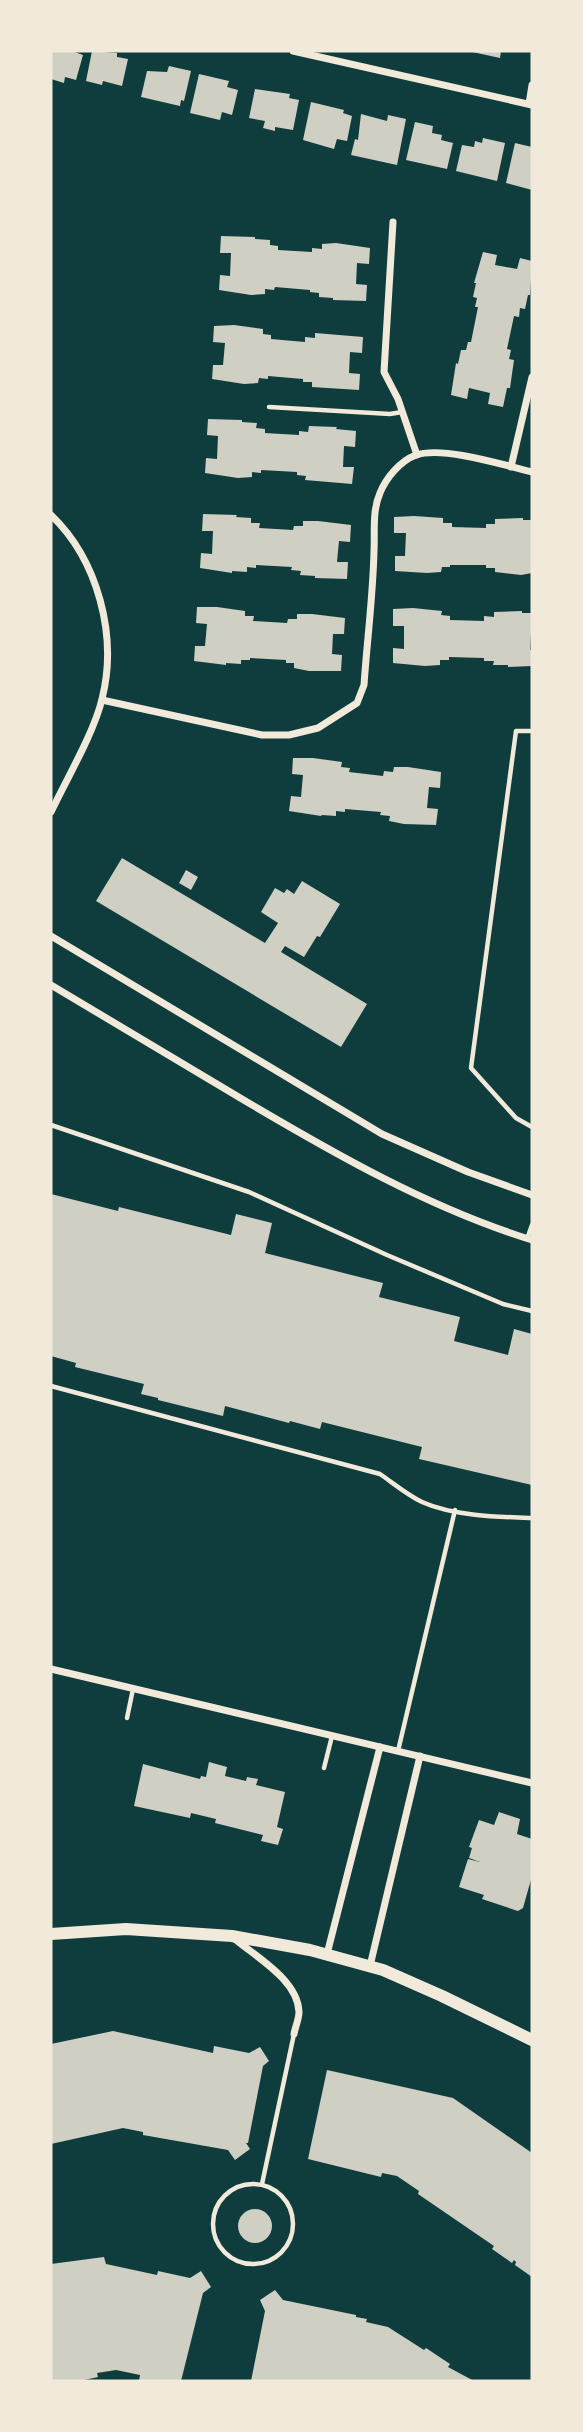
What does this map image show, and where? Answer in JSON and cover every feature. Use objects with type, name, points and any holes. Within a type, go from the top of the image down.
[{"type":"main road","points":[[51,1934],[126,1929],[232,1936],[327,1954],[370,1966],[442,1996],[532,2040]]},
{"type":"street","points":[[293,51],[531,104],[532,85]]},
{"type":"street","points":[[393,222],[384,372],[403,411],[417,455]]},
{"type":"street","points":[[511,467],[532,377]]},
{"type":"street","points":[[102,700],[262,735],[289,735],[318,728],[356,703],[364,685],[374,552],[374,512],[386,479],[403,462],[417,455],[458,455],[532,472]]},
{"type":"street","points":[[51,515],[78,548],[98,589],[103,611],[107,671],[102,700],[51,812]]},
{"type":"street","points":[[51,936],[382,1134],[468,1172],[532,1195]]},
{"type":"street","points":[[51,985],[314,1142],[391,1183],[455,1212],[530,1240]]},
{"type":"street","points":[[51,1669],[532,1783]]},
{"type":"street","points":[[327,1954],[380,1747]]},
{"type":"street","points":[[370,1966],[420,1756]]},
{"type":"street","points":[[232,1936],[284,1980],[292,1991],[299,2012],[294,2034]]},
{"type":"lane","points":[[269,407],[390,414],[403,411]]},
{"type":"lane","points":[[532,731],[516,731],[471,1068],[516,1118],[532,1127]]},
{"type":"lane","points":[[51,1125],[249,1192],[503,1304],[532,1311]]},
{"type":"lane","points":[[530,1240],[532,1225]]},
{"type":"lane","points":[[51,1386],[380,1474],[422,1502],[498,1517],[532,1518]]},
{"type":"lane","points":[[398,1751],[455,1510]]},
{"type":"lane","points":[[127,1718],[133,1689]]},
{"type":"lane","points":[[324,1768],[332,1736]]},
{"type":"lane","points":[[262,2184],[294,2034]]},
{"type":"lane","points":[[251,2183],[262,2184],[285,2199],[294,2221],[293,2234],[280,2255],[270,2261],[250,2265],[231,2259],[224,2253],[213,2234],[212,2221],[215,2209],[231,2190],[251,2183]]},
{"type":"building","points":[[51,51],[72,51],[83,55],[76,80],[65,77],[64,83],[51,79]]},
{"type":"building","points":[[92,51],[117,53],[117,57],[128,59],[122,86],[103,81],[102,85],[86,81]]},
{"type":"building","points":[[468,51],[501,51],[500,58]]},
{"type":"building","points":[[169,66],[191,71],[184,101],[181,100],[180,106],[141,97],[147,71],[167,72]]},
{"type":"building","points":[[199,74],[229,81],[227,87],[238,90],[232,115],[222,112],[220,120],[190,113]]},
{"type":"building","points":[[255,89],[290,94],[289,98],[299,100],[293,130],[275,127],[275,131],[263,128],[265,121],[249,118]]},
{"type":"building","points":[[311,102],[344,110],[343,113],[352,116],[347,141],[337,139],[334,149],[303,140]]},
{"type":"building","points":[[361,114],[387,121],[388,115],[406,119],[397,165],[351,155],[355,139],[358,140]]},
{"type":"building","points":[[415,122],[433,126],[432,133],[442,135],[441,140],[453,143],[447,169],[406,160]]},
{"type":"building","points":[[483,138],[505,143],[497,181],[456,171],[462,145],[474,147],[475,141],[482,143]]},
{"type":"building","points":[[515,143],[532,147],[532,190],[506,183]]},
{"type":"building","points":[[221,236],[270,240],[270,245],[278,246],[278,250],[312,252],[312,248],[322,249],[322,244],[336,243],[370,248],[369,264],[357,263],[356,284],[367,285],[366,301],[333,300],[319,297],[319,293],[310,290],[275,287],[274,290],[265,289],[265,294],[251,295],[219,290],[220,275],[230,276],[231,253],[220,253]]},
{"type":"building","points":[[483,252],[497,255],[495,265],[517,269],[520,258],[532,261],[530,295],[525,309],[520,308],[519,317],[514,316],[507,349],[511,350],[509,359],[514,360],[510,388],[507,388],[503,407],[488,404],[490,393],[469,388],[467,399],[451,395],[456,363],[458,364],[461,350],[466,350],[468,342],[471,342],[478,307],[475,307],[477,298],[473,297],[474,283]]},
{"type":"building","points":[[234,325],[263,329],[263,334],[271,335],[271,339],[305,342],[305,337],[315,338],[315,333],[363,337],[362,353],[350,352],[349,373],[360,374],[359,390],[312,387],[312,382],[303,382],[303,379],[268,376],[268,379],[259,378],[258,383],[244,384],[212,379],[213,365],[223,365],[225,343],[213,342],[214,326]]},
{"type":"building","points":[[208,419],[257,423],[256,428],[265,429],[265,433],[299,435],[299,431],[308,432],[309,426],[356,431],[355,447],[344,446],[343,467],[354,467],[352,484],[305,480],[306,476],[297,475],[297,472],[261,470],[261,473],[252,472],[252,477],[238,478],[205,473],[206,458],[217,459],[218,436],[207,435]]},
{"type":"building","points":[[203,514],[251,518],[251,523],[260,523],[259,528],[293,530],[294,526],[303,526],[303,521],[351,525],[350,542],[339,541],[337,562],[348,562],[347,579],[300,575],[301,571],[291,570],[292,567],[256,565],[256,568],[247,567],[247,572],[232,573],[200,568],[201,553],[212,554],[213,531],[202,531]]},
{"type":"building","points":[[394,517],[443,518],[443,523],[452,523],[452,527],[486,528],[486,524],[495,524],[495,519],[532,520],[532,573],[521,575],[495,572],[495,568],[486,568],[486,565],[450,565],[442,567],[441,572],[427,573],[395,571],[395,556],[405,556],[406,533],[394,533]]},
{"type":"building","points":[[197,607],[245,611],[245,616],[254,616],[253,621],[287,623],[288,619],[297,619],[297,614],[345,618],[344,634],[333,634],[332,654],[342,655],[341,671],[294,668],[294,663],[286,663],[286,660],[250,658],[241,660],[241,664],[226,665],[194,661],[195,646],[205,646],[207,624],[196,623]]},
{"type":"building","points":[[393,609],[442,611],[441,615],[450,616],[450,620],[484,621],[484,616],[494,617],[494,612],[532,613],[532,666],[508,667],[493,665],[494,661],[484,661],[484,658],[449,657],[449,660],[440,660],[440,665],[393,663],[393,648],[404,649],[404,626],[393,626]]},
{"type":"building","points":[[293,758],[342,762],[341,767],[350,768],[349,772],[383,776],[384,771],[393,772],[394,767],[441,772],[440,788],[429,787],[427,808],[438,809],[436,825],[389,821],[390,816],[380,815],[381,812],[345,809],[345,812],[336,811],[336,816],[321,816],[289,811],[291,796],[301,797],[303,775],[292,774]]},
{"type":"building","points":[[122,858],[265,943],[278,923],[261,912],[275,888],[284,893],[287,889],[294,894],[302,881],[340,904],[304,957],[285,946],[281,952],[367,1004],[341,1047],[96,901]]},
{"type":"building","points":[[186,870],[198,877],[191,890],[179,883]]},
{"type":"building","points":[[51,1194],[118,1211],[119,1207],[231,1235],[236,1214],[272,1223],[265,1253],[383,1283],[379,1297],[460,1317],[454,1341],[508,1355],[514,1329],[532,1334],[532,1485],[419,1459],[422,1447],[322,1422],[320,1429],[225,1406],[223,1416],[158,1400],[141,1394],[144,1384],[75,1367],[76,1363],[51,1356]]},
{"type":"building","points":[[209,1762],[227,1767],[225,1776],[246,1781],[247,1777],[258,1779],[256,1785],[285,1792],[277,1827],[283,1829],[278,1845],[261,1841],[263,1835],[215,1823],[216,1819],[191,1813],[190,1818],[134,1806],[143,1764],[200,1779],[201,1776],[206,1777]]},
{"type":"building","points":[[499,1812],[520,1819],[517,1834],[532,1839],[532,1876],[523,1908],[518,1911],[482,1899],[484,1895],[459,1887],[468,1859],[480,1862],[469,1858],[472,1848],[469,1847],[479,1820],[494,1825]]},
{"type":"building","points":[[113,2031],[213,2053],[214,2046],[249,2053],[260,2047],[269,2061],[263,2066],[246,2143],[250,2149],[235,2160],[228,2150],[143,2135],[143,2132],[123,2128],[51,2144],[51,2044]]},
{"type":"building","points":[[327,2070],[453,2098],[532,2153],[532,2277],[515,2265],[514,2260],[512,2263],[492,2249],[494,2246],[418,2194],[419,2191],[397,2176],[382,2173],[381,2177],[308,2159]]},
{"type":"building","points":[[255,2209],[267,2214],[272,2226],[267,2238],[255,2243],[243,2238],[238,2226],[243,2214]]},
{"type":"building","points":[[104,2257],[106,2264],[157,2275],[158,2271],[190,2278],[201,2271],[211,2287],[203,2293],[181,2381],[139,2381],[140,2375],[116,2370],[97,2373],[98,2377],[80,2381],[51,2381],[51,2264]]},
{"type":"building","points":[[275,2290],[283,2300],[356,2315],[367,2319],[366,2322],[388,2327],[424,2350],[426,2348],[450,2364],[448,2367],[474,2381],[251,2381],[265,2311],[260,2300]]}]
